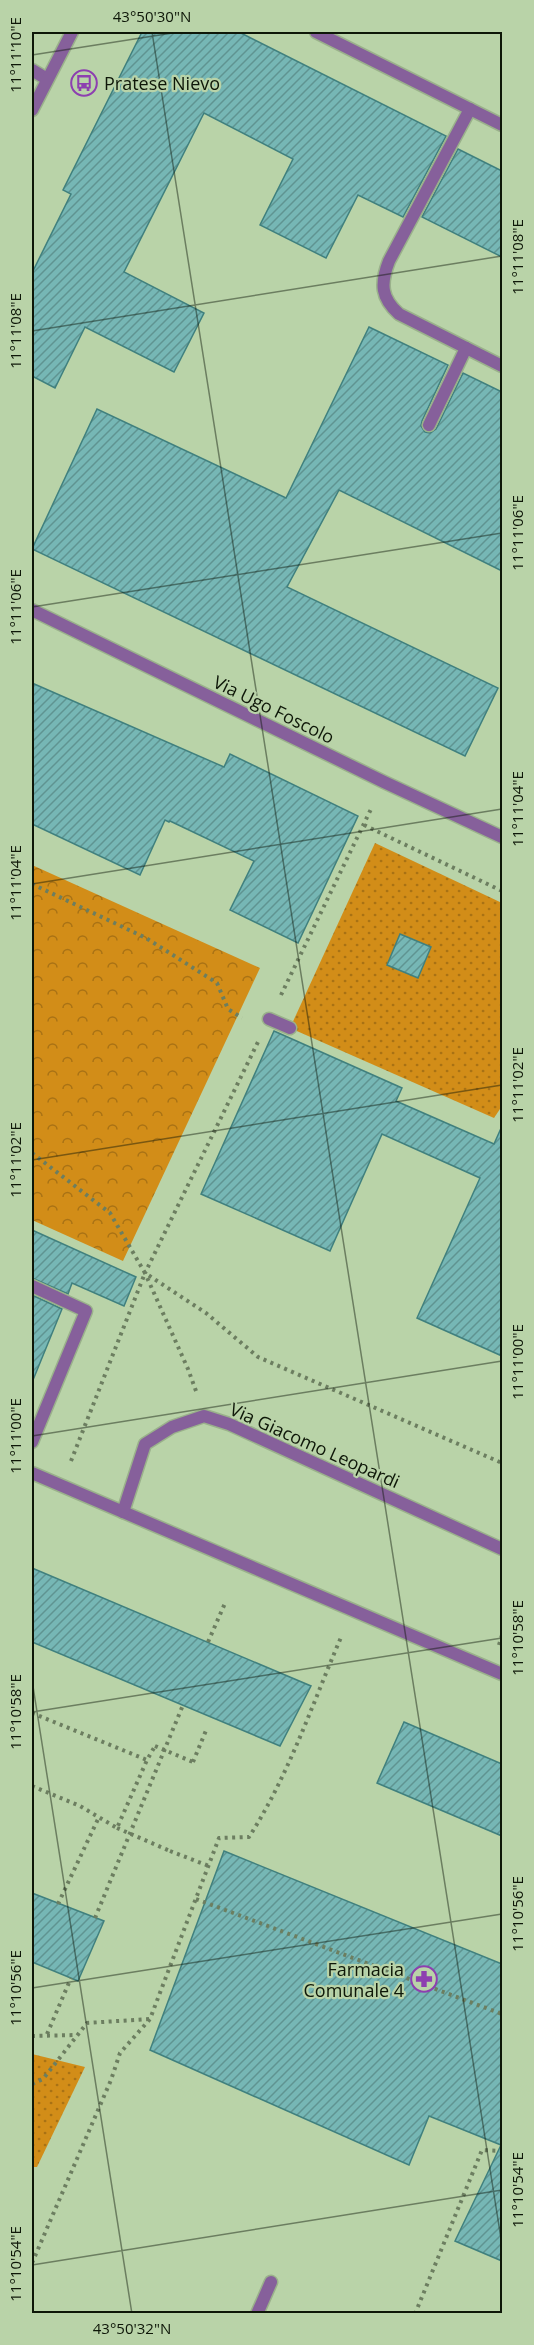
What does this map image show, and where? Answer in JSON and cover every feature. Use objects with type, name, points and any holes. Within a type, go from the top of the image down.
[{"type":"street","points":[[32,110],[72,32]]},
{"type":"street","points":[[316,32],[502,126]]},
{"type":"street","points":[[32,70],[47,79]]},
{"type":"street","points":[[470,109],[389,261],[384,273],[384,290],[387,303],[399,314],[502,366]]},
{"type":"street","points":[[429,424],[466,348]]},
{"type":"street","name":"Via Ugo Foscolo","points":[[32,610],[502,837]]},
{"type":"street","points":[[269,1019],[290,1028]]},
{"type":"street","points":[[32,1286],[86,1311],[32,1442]]},
{"type":"street","name":"Via Giacomo Leopardi","points":[[123,1512],[145,1444],[172,1427],[204,1416],[229,1424],[502,1549]]},
{"type":"street","points":[[32,1473],[502,1674]]},
{"type":"street","points":[[257,2313],[271,2282]]},
{"type":"path","points":[[60,1486],[145,1273],[384,782]]},
{"type":"path","points":[[364,825],[502,891]]},
{"type":"path","points":[[32,884],[146,938],[217,983],[228,1009],[262,1032]]},
{"type":"path","points":[[32,1153],[110,1214],[145,1273],[188,1369],[204,1416]]},
{"type":"path","points":[[145,1273],[206,1313],[258,1357],[502,1462]]},
{"type":"path","points":[[208,1642],[226,1601]]},
{"type":"path","points":[[32,2263],[111,2080],[120,2053],[150,2019],[219,1838],[249,1837],[276,1790],[344,1630],[368,1617]]},
{"type":"path","points":[[95,1918],[183,1705]]},
{"type":"path","points":[[32,1713],[147,1760]]},
{"type":"path","points":[[117,1828],[155,1746],[193,1762],[207,1728]]},
{"type":"path","points":[[32,1786],[80,1806],[117,1828],[209,1866]]},
{"type":"path","points":[[58,1904],[99,1817]]},
{"type":"path","points":[[196,1899],[502,2014]]},
{"type":"path","points":[[47,2034],[70,1978]]},
{"type":"path","points":[[32,2084],[43,2079],[87,2023],[150,2019]]},
{"type":"path","points":[[32,2036],[77,2034]]},
{"type":"path","points":[[415,2313],[482,2150],[502,2151]]},
{"type":"green space","points":[[375,843],[502,903],[502,1106],[494,1118],[290,1028]]},
{"type":"green space","points":[[32,865],[260,968],[123,1261],[32,1220]]},
{"type":"green space","points":[[32,2054],[85,2067],[37,2167],[32,2167]]},
{"type":"building","points":[[142,32],[239,32],[446,136],[403,217],[358,195],[326,258],[260,225],[293,159],[204,113],[124,272],[204,313],[174,372],[85,327],[55,388],[32,376],[32,273],[71,194],[63,190]]},
{"type":"building","points":[[458,149],[502,171],[502,257],[422,217]]},
{"type":"building","points":[[369,327],[448,365],[422,421],[421,426],[425,432],[430,433],[436,429],[463,373],[502,392],[502,571],[339,490],[287,587],[498,688],[465,756],[32,549],[97,409],[286,498]]},
{"type":"building","points":[[32,683],[224,767],[230,754],[358,816],[298,943],[230,910],[254,861],[170,821],[165,820],[140,875],[32,824]]},
{"type":"building","points":[[400,934],[431,947],[418,978],[387,965]]},
{"type":"building","points":[[274,1031],[402,1088],[396,1101],[494,1144],[502,1126],[502,1356],[417,1318],[480,1178],[382,1134],[330,1251],[201,1194]]},
{"type":"building","points":[[32,1230],[136,1277],[124,1306],[72,1283],[68,1294],[32,1278]]},
{"type":"building","points":[[32,1295],[62,1309],[33,1380],[32,1380]]},
{"type":"building","points":[[32,1568],[311,1686],[280,1746],[32,1642]]},
{"type":"building","points":[[404,1722],[502,1764],[502,1836],[377,1783]]},
{"type":"building","points":[[224,1851],[502,1964],[502,2261],[455,2241],[501,2145],[429,2116],[409,2165],[150,2050]]},
{"type":"building","points":[[32,1893],[104,1921],[78,1981],[32,1962]]},
{"type":"place","name":"Pratese Nievo","points":[[84,83]]},
{"type":"place","name":"Farmacia Comunale 4","points":[[424,1979]]}]
